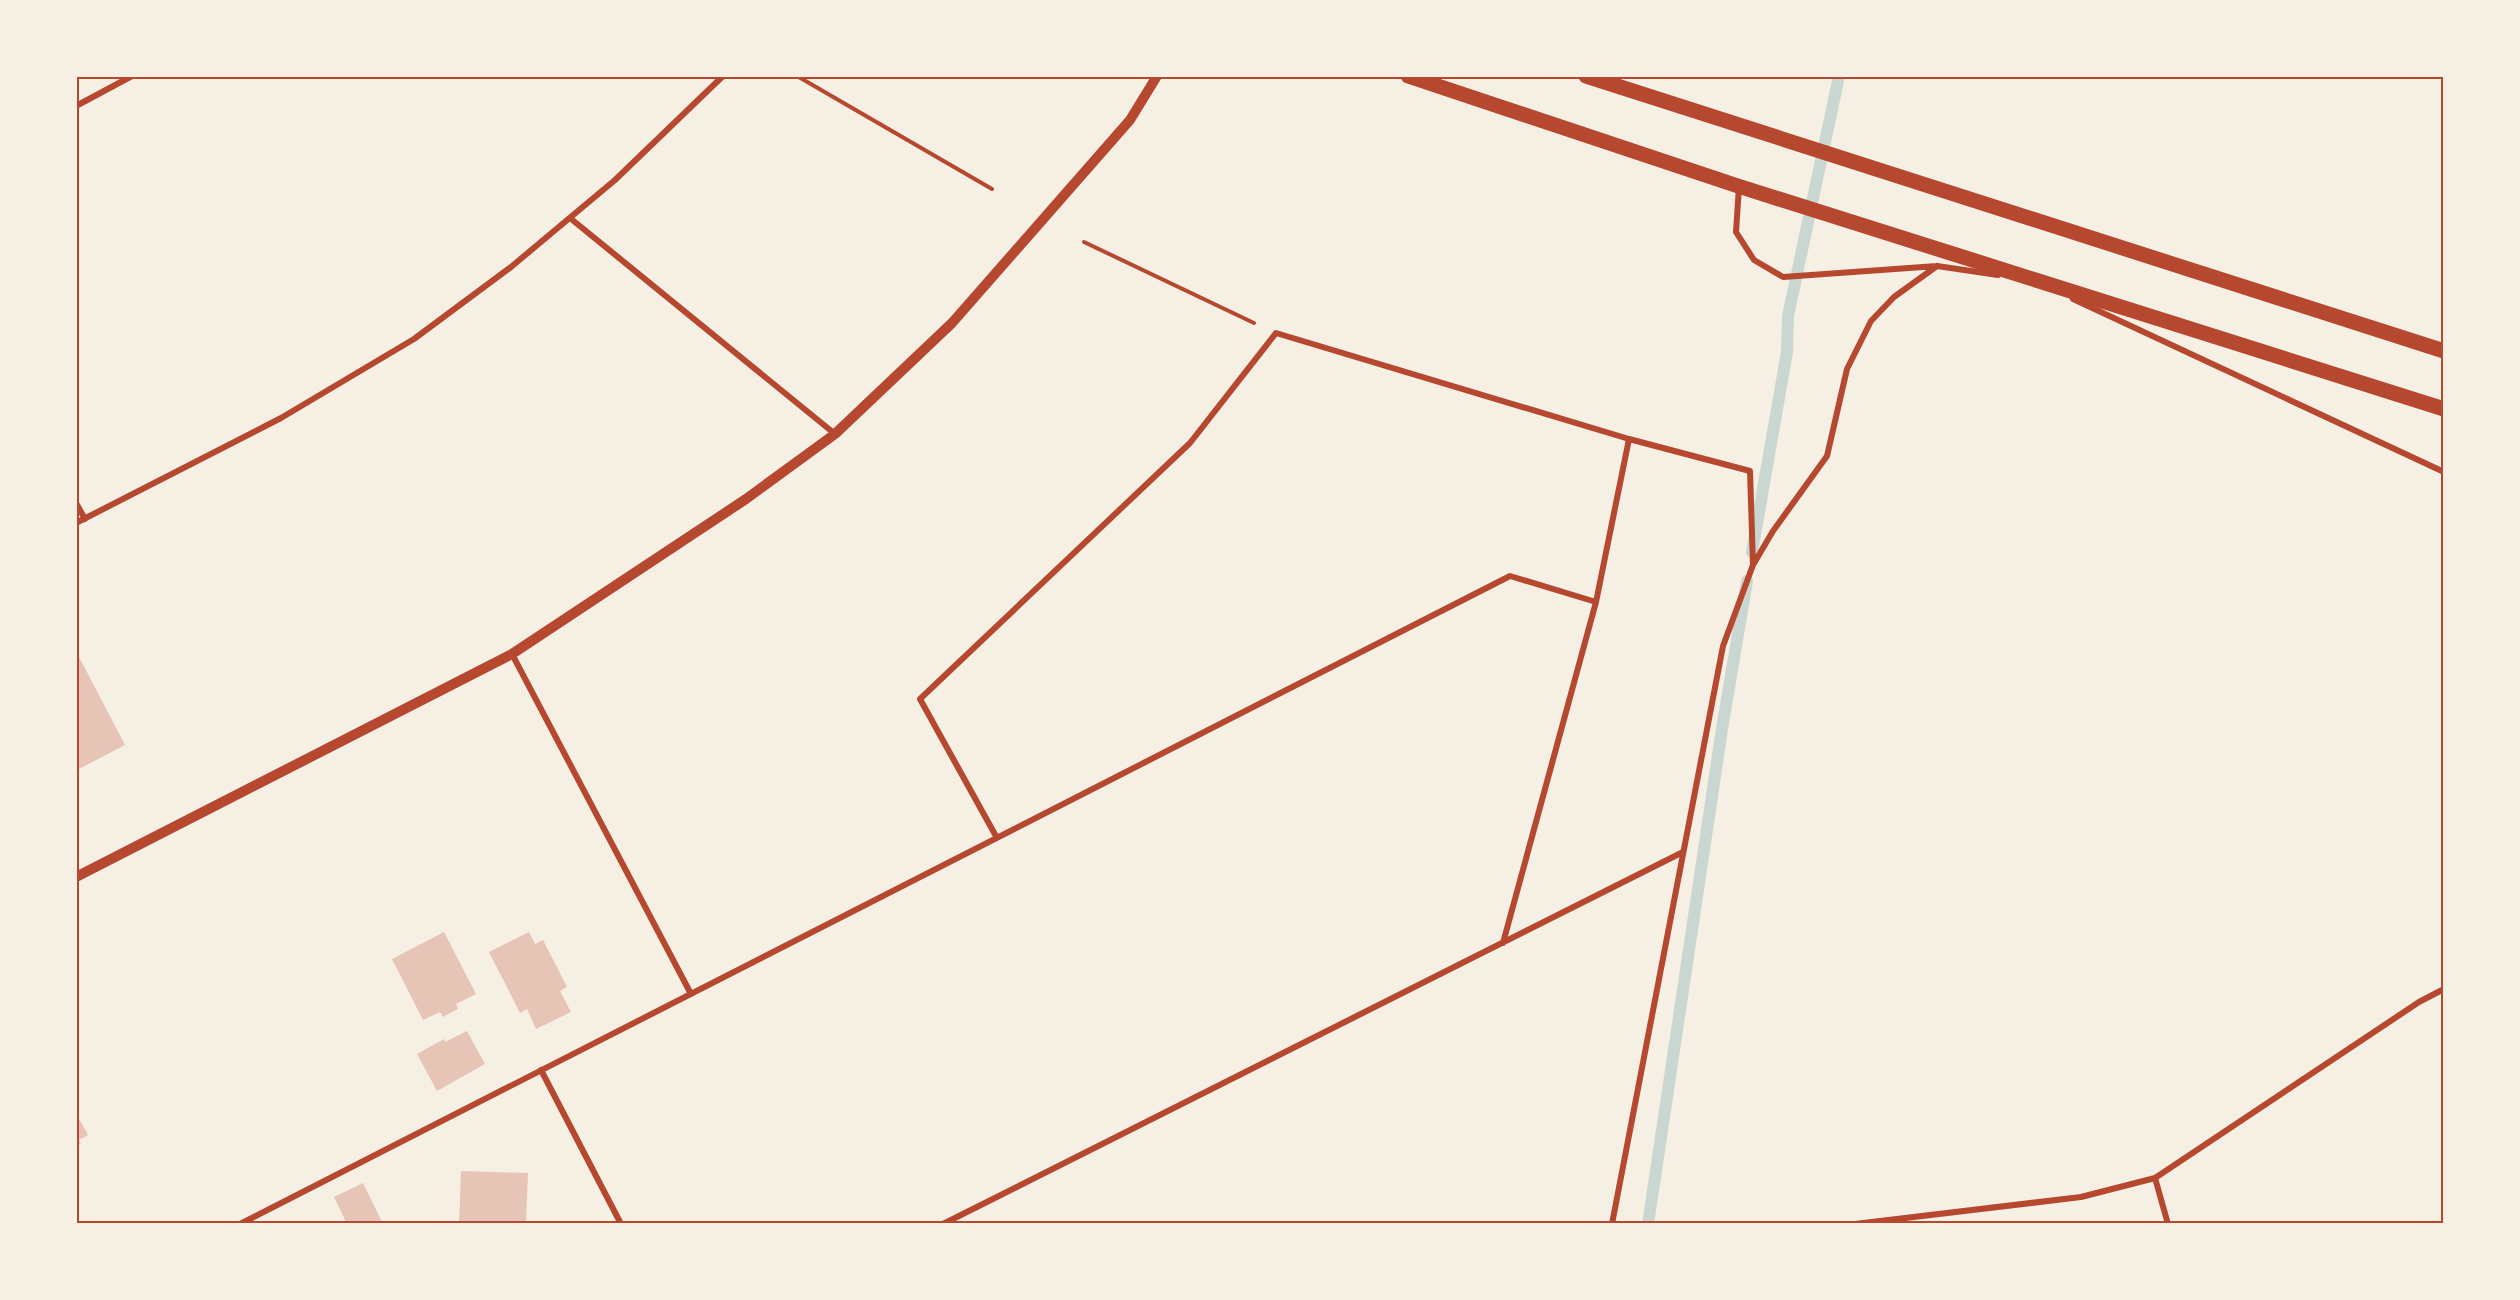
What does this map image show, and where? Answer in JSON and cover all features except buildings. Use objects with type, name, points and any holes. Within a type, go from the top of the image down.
[{"type":"main road","points":[[1408,76],[1738,186],[2444,409]]},
{"type":"main road","points":[[1586,76],[1949,195],[2444,351]]},
{"type":"street","points":[[76,105],[132,76]]},
{"type":"street","points":[[76,523],[281,418],[414,339],[511,267],[615,180],[723,76]]},
{"type":"street","points":[[76,877],[512,654],[746,499],[835,434],[952,323],[1130,120],[1156,76]]},
{"type":"street","points":[[1738,186],[1736,232],[1754,260],[1783,277],[1937,266],[2017,278],[2091,306],[2444,472]]},
{"type":"street","points":[[570,218],[835,434]]},
{"type":"street","points":[[1612,1224],[1723,646],[1753,565],[1773,531],[1827,456],[1847,369],[1871,321],[1894,297],[1937,266]]},
{"type":"street","points":[[997,838],[920,699],[1190,443],[1276,333],[1629,439],[1750,471],[1753,565]]},
{"type":"street","points":[[1503,943],[1596,602],[1629,439]]},
{"type":"street","points":[[76,503],[85,519]]},
{"type":"street","points":[[240,1224],[1510,576],[1596,602]]},
{"type":"street","points":[[512,654],[691,994]]},
{"type":"street","points":[[943,1224],[1683,852]]},
{"type":"street","points":[[1855,1224],[2081,1197],[2155,1178],[2419,1002],[2444,990]]},
{"type":"street","points":[[541,1070],[621,1224]]},
{"type":"street","points":[[2155,1178],[2168,1224]]},
{"type":"path","points":[[797,76],[992,189]]},
{"type":"path","points":[[1084,242],[1276,333]]},
{"type":"waterway","points":[[1752,552],[1787,352],[1788,316],[1839,76]]},
{"type":"waterway","points":[[1648,1224],[1722,729],[1747,581]]}]
